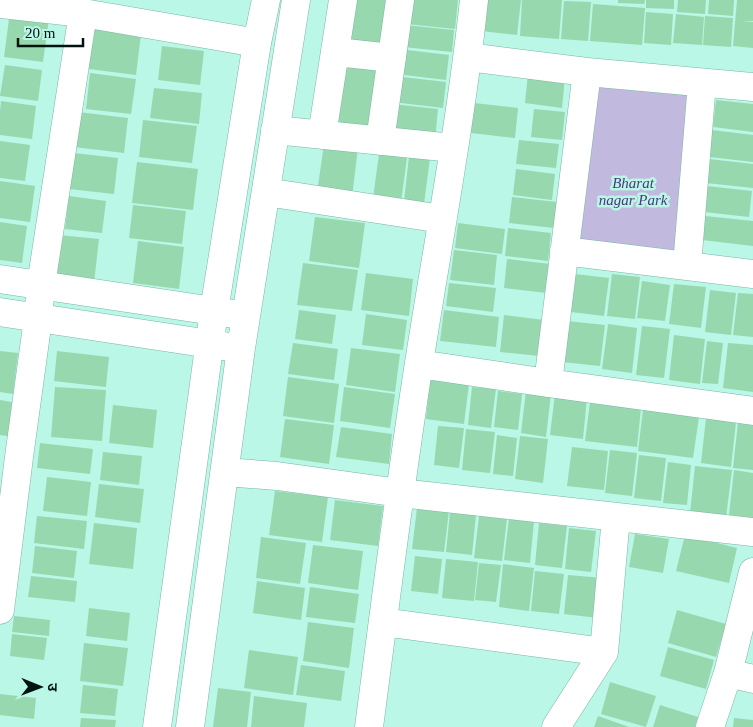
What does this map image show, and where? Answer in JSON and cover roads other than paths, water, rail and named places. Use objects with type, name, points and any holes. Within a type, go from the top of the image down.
[{"type":"street","points":[[157,727],[211,345],[214,311],[257,43],[266,0]]},
{"type":"street","points":[[190,727],[241,348],[296,0]]},
{"type":"street","points":[[322,135],[343,0]]},
{"type":"street","points":[[380,140],[400,0]]},
{"type":"street","points":[[369,727],[400,493],[468,57],[474,0]]},
{"type":"street","points":[[5,3],[83,13],[257,43]]},
{"type":"street","points":[[0,610],[9,455],[38,319],[41,286],[83,13]]},
{"type":"street","points":[[336,52],[392,58]]},
{"type":"street","points":[[468,57],[587,72],[753,87]]},
{"type":"street","points":[[548,383],[587,72]]},
{"type":"street","points":[[687,266],[702,82]]},
{"type":"street","points":[[275,130],[454,148]]},
{"type":"street","points":[[266,192],[442,218]]},
{"type":"street","points":[[564,251],[753,274]]},
{"type":"street","points":[[0,280],[247,316]]},
{"type":"street","points":[[0,312],[241,348]]},
{"type":"street","points":[[419,364],[753,411]]},
{"type":"street","points":[[225,472],[277,476],[400,493],[753,532]]},
{"type":"street","points":[[556,727],[604,652],[616,517]]},
{"type":"street","points":[[710,727],[741,676],[753,572]]},
{"type":"street","points":[[383,622],[604,652]]},
{"type":"park label","name":"Bharat nagar Park","points":[[633,192]]}]
